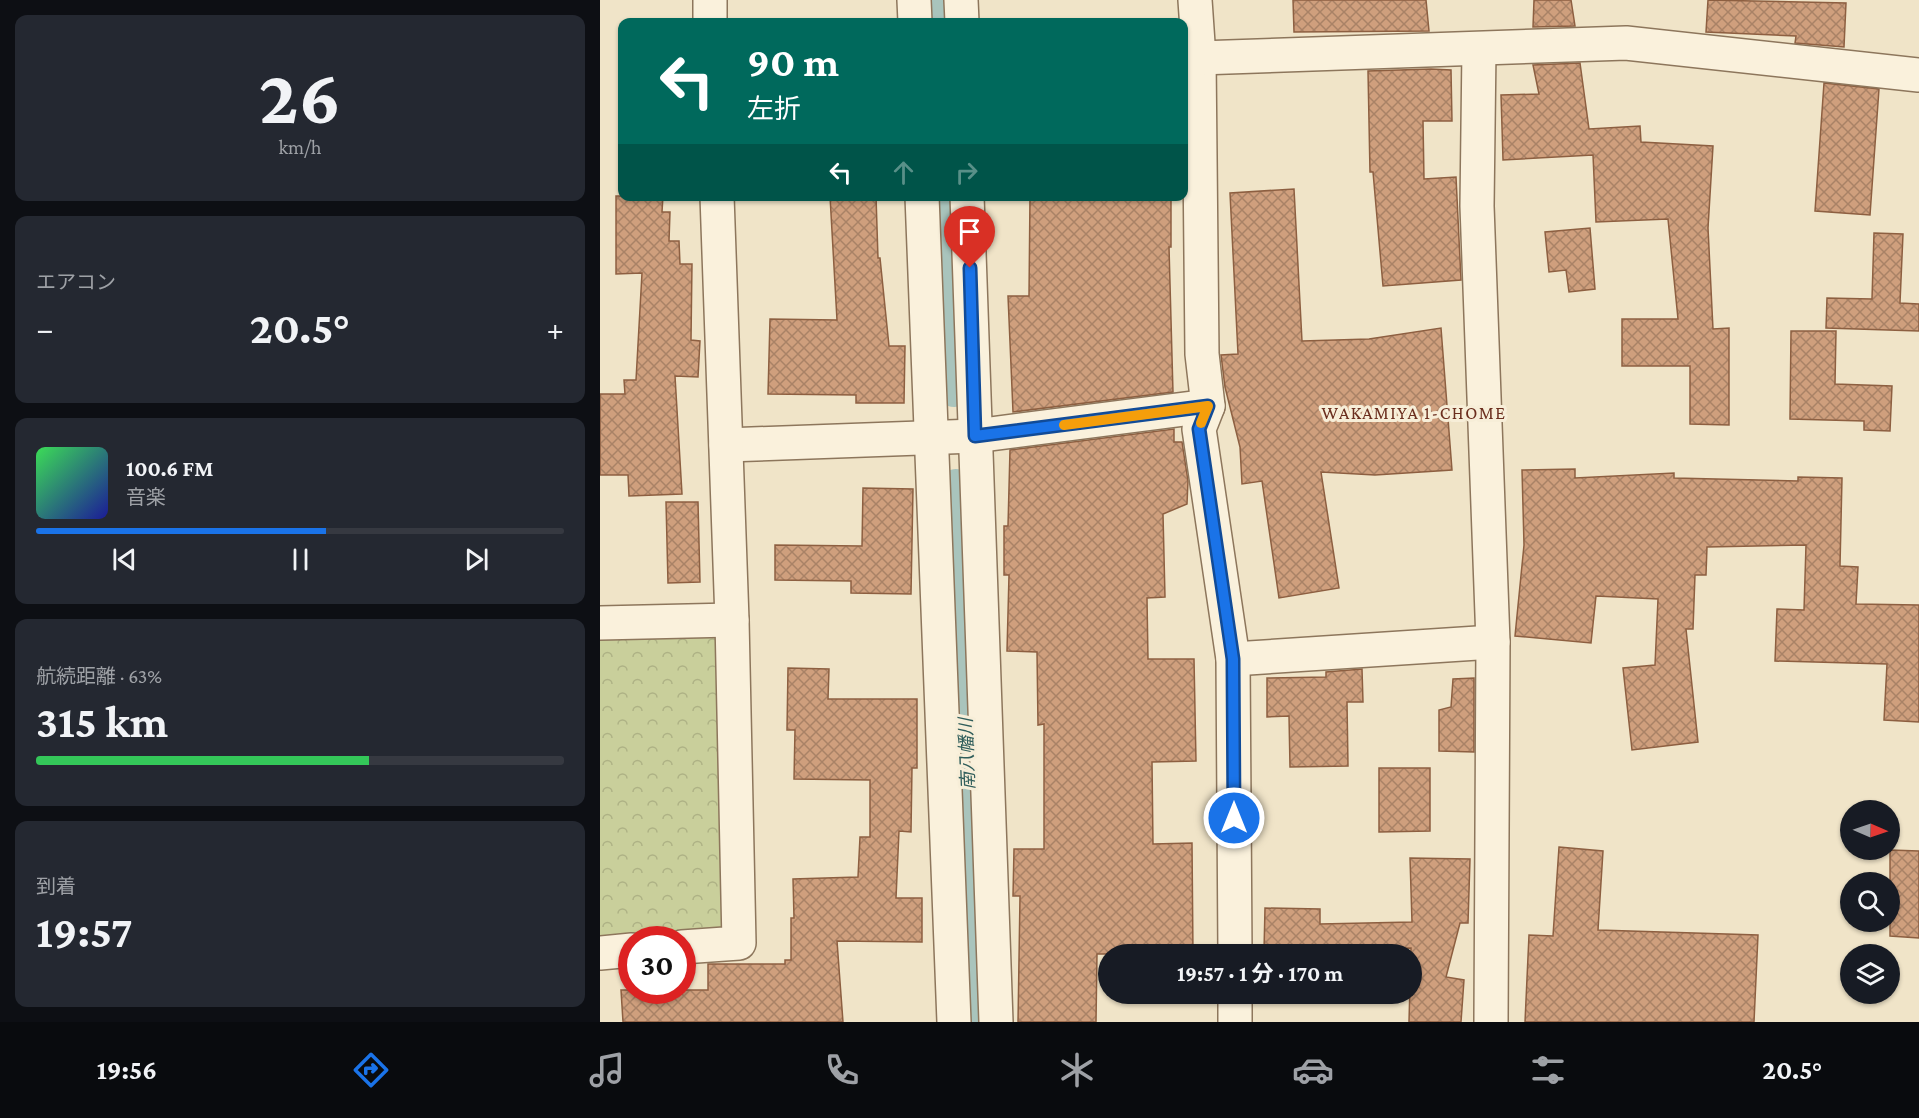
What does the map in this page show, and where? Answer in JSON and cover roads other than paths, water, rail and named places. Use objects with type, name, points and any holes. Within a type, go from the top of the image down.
[{"type":"street","points":[[710,0],[710,18]]},
{"type":"street","points":[[914,0],[915,18]]},
{"type":"street","points":[[961,0],[962,18]]},
{"type":"street","points":[[1195,0],[1199,58],[1202,354],[1208,406],[1199,429],[1233,659],[1235,944]]},
{"type":"street","points":[[1199,58],[1626,43],[1919,75]]},
{"type":"street","points":[[1479,49],[1477,206],[1493,642],[1491,1022]]},
{"type":"street","points":[[696,946],[739,943],[732,620],[717,201]]},
{"type":"street","points":[[922,201],[954,1022]]},
{"type":"street","points":[[968,201],[996,1022]]},
{"type":"street","points":[[726,445],[975,436],[1208,406]]},
{"type":"street","points":[[600,623],[732,620]]},
{"type":"street","points":[[1233,659],[1493,642]]},
{"type":"street","points":[[600,953],[618,951]]},
{"type":"street","points":[[1235,1004],[1235,1022]]},
{"type":"waterway","name":"南八幡川","points":[[940,0],[941,18]]},
{"type":"waterway","name":"南八幡川","points":[[947,201],[954,390]]},
{"type":"waterway","name":"南八幡川","points":[[956,486],[977,1022]]},
{"type":"district","name":"WAKAMIYA 1-CHOME","points":[[1414,413]]}]
